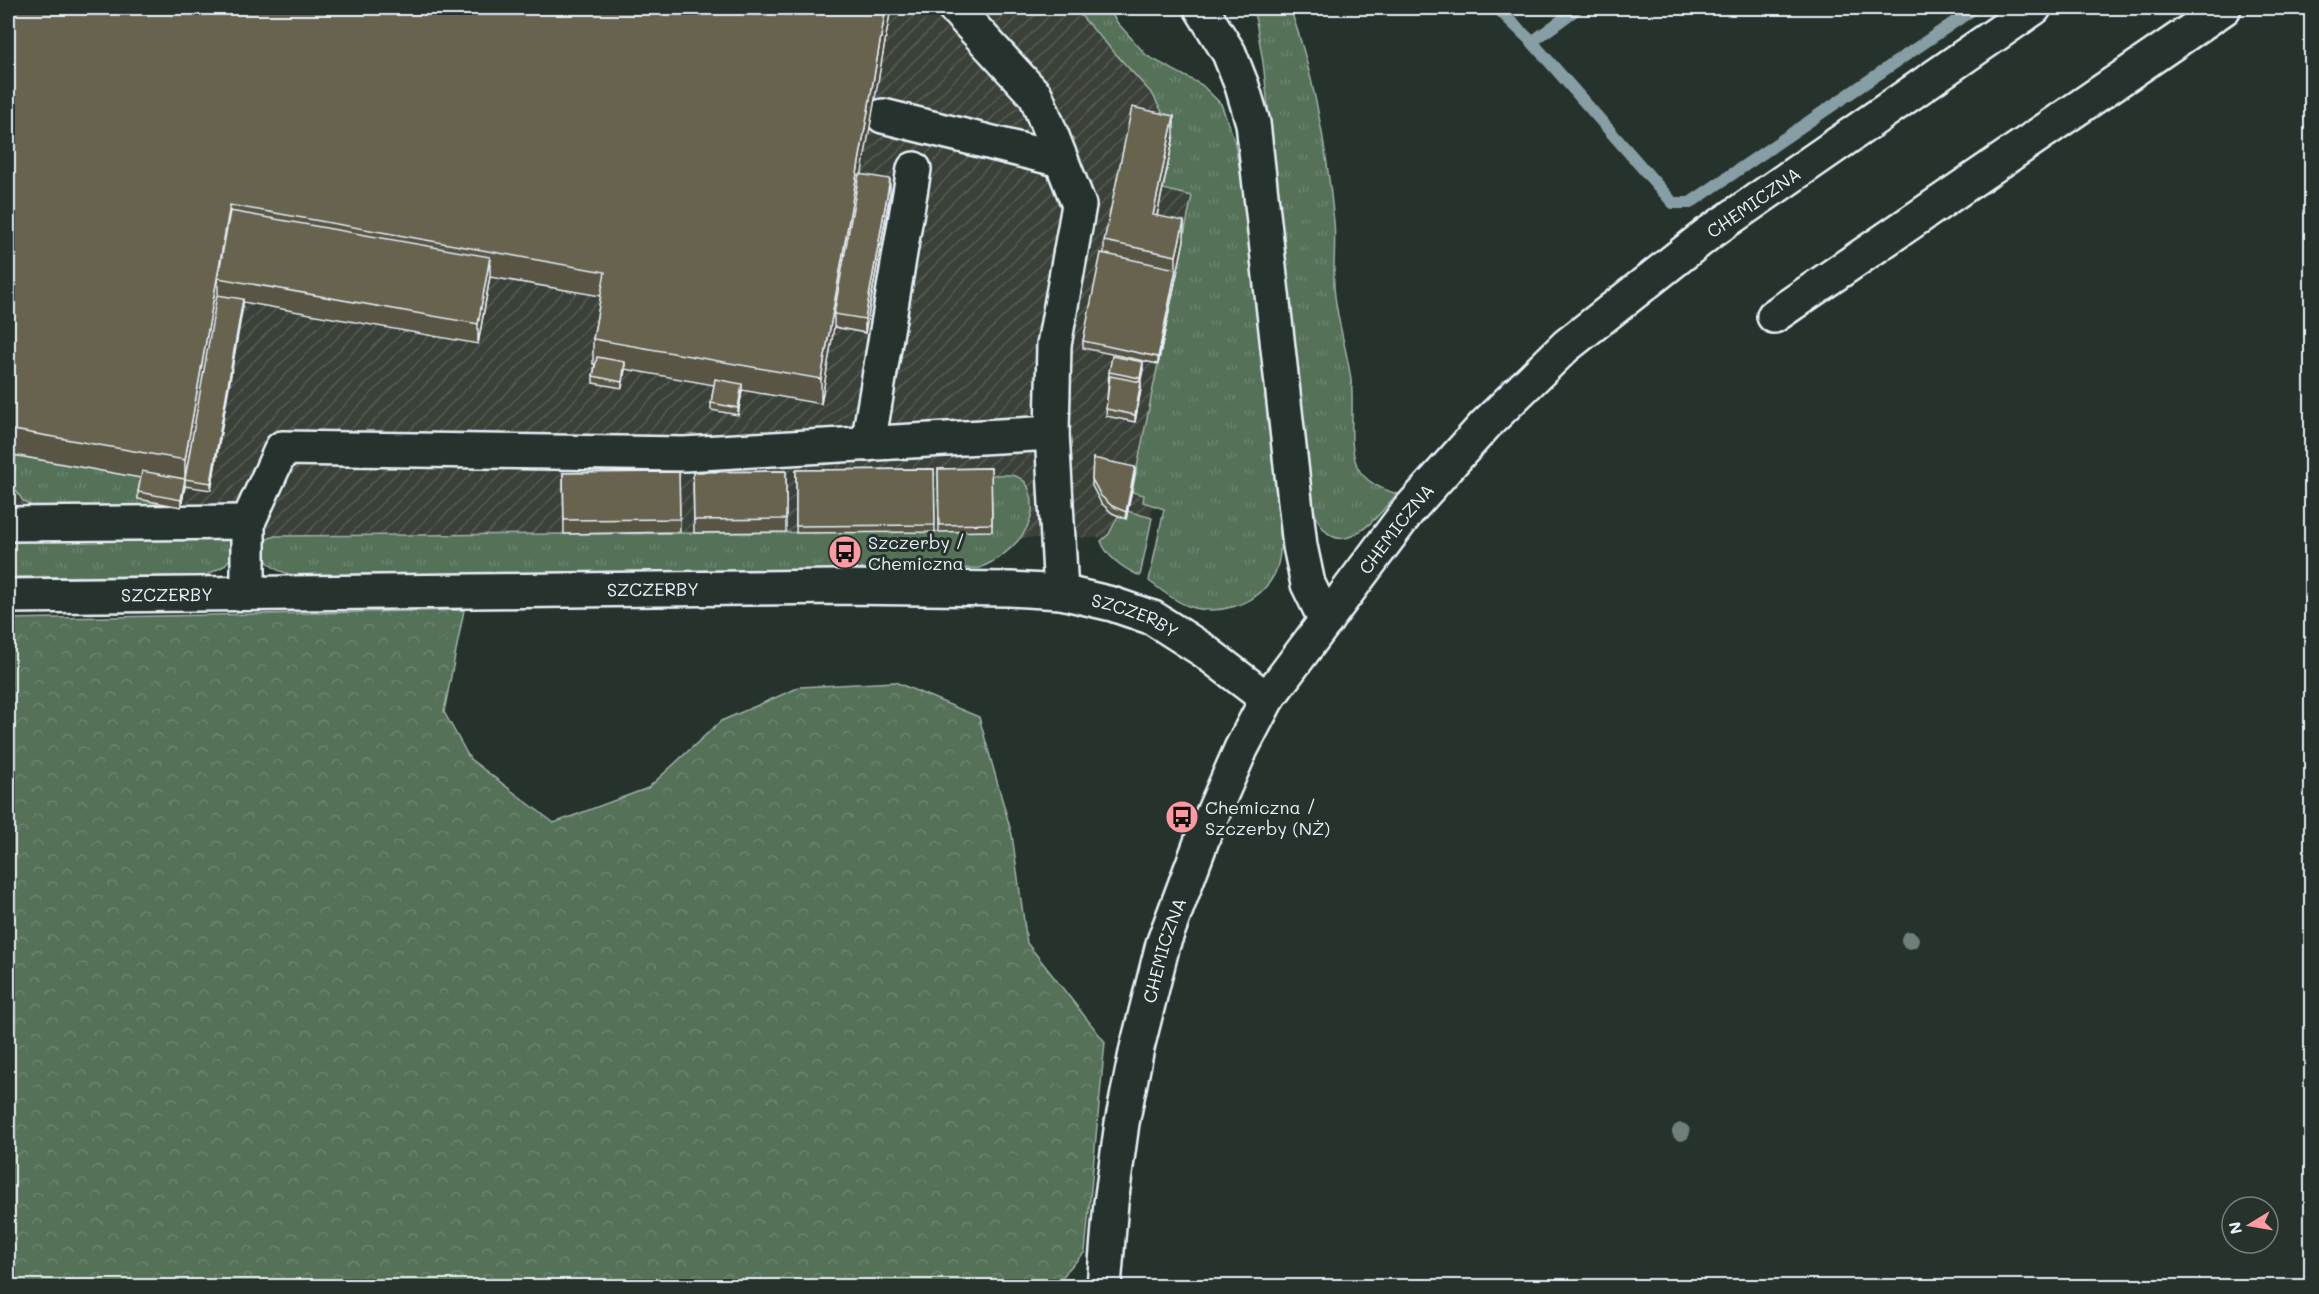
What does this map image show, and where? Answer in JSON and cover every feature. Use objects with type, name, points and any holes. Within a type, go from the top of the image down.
[{"type":"street","points":[[955,8],[1036,96],[1079,205],[1054,345],[1052,433],[1061,592]]},
{"type":"street","points":[[1201,8],[1229,53],[1253,123],[1300,546],[1308,584],[1326,621]]},
{"type":"street","name":"CHEMICZNA","points":[[1104,1287],[1111,1203],[1122,1123],[1162,944],[1206,829],[1241,749],[1267,699],[1408,511],[1485,425],[1566,346],[1709,232],[2034,8]]},
{"type":"street","points":[[1774,316],[2224,8]]},
{"type":"street","points":[[883,116],[1061,160]]},
{"type":"street","points":[[868,444],[914,169]]},
{"type":"street","points":[[248,593],[248,522],[282,448],[684,454],[1052,433]]},
{"type":"street","points":[[8,524],[248,522]]},
{"type":"street","name":"SZCZERBY","points":[[8,596],[839,587],[1010,589],[1061,592],[1112,604],[1153,618],[1203,650],[1267,699]]},
{"type":"shaded area","points":[[8,8],[1081,8],[1161,96],[1210,230],[1146,537],[8,548]]},
{"type":"green space","points":[[1074,8],[1109,8],[1116,21],[1147,56],[1202,85],[1221,104],[1234,139],[1244,192],[1281,541],[1280,556],[1274,576],[1264,589],[1245,602],[1223,609],[1199,609],[1188,606],[1149,581],[1164,509],[1143,502],[1144,495],[1132,492],[1192,196],[1163,189],[1174,135],[1153,95]]},
{"type":"green space","points":[[1252,8],[1290,8],[1298,33],[1313,86],[1328,168],[1335,230],[1334,286],[1351,380],[1354,456],[1360,472],[1369,481],[1397,494],[1366,527],[1344,538],[1333,537],[1323,528],[1314,511],[1263,62]]},
{"type":"green space","points":[[16,455],[142,478],[138,499],[168,505],[162,507],[35,508],[23,501],[13,486]]},
{"type":"green space","points":[[991,475],[1012,475],[1025,482],[1030,492],[1031,517],[1020,538],[1002,556],[980,568],[294,575],[274,568],[269,564],[264,553],[267,539],[275,536],[992,531]]},
{"type":"green space","points":[[1127,511],[1152,518],[1140,576],[1112,558],[1101,541],[1109,534],[1118,516],[1126,518]]},
{"type":"green space","points":[[228,535],[233,540],[234,554],[224,566],[205,576],[8,577],[8,536]]},
{"type":"green space","points":[[464,610],[444,712],[470,759],[554,823],[648,788],[721,721],[800,687],[895,682],[979,717],[1012,835],[1027,943],[1105,1042],[1085,1252],[1067,1271],[1057,1286],[8,1286],[8,619]]},
{"type":"building","points":[[8,8],[886,8],[821,379],[593,339],[605,272],[230,205],[185,460],[8,429]]},
{"type":"building","points":[[1132,107],[1174,116],[1153,215],[1184,221],[1176,256],[1104,241]]},
{"type":"building","points":[[859,174],[890,179],[865,319],[834,314]]},
{"type":"building","points":[[230,211],[490,257],[478,324],[218,278]]},
{"type":"building","points":[[1101,253],[1176,269],[1158,357],[1083,341]]},
{"type":"building","points":[[217,295],[243,299],[211,483],[185,479]]},
{"type":"building","points":[[1112,356],[1143,362],[1140,378],[1109,372]]},
{"type":"building","points":[[597,357],[625,362],[622,382],[593,376]]},
{"type":"building","points":[[1110,376],[1141,382],[1135,415],[1106,409]]},
{"type":"building","points":[[715,379],[742,384],[738,408],[711,403]]},
{"type":"building","points":[[1093,458],[1135,467],[1126,512],[1112,506],[1101,496],[1092,479]]},
{"type":"building","points":[[991,468],[992,524],[939,525],[938,469]]},
{"type":"building","points":[[934,469],[935,525],[796,526],[796,470]]},
{"type":"building","points":[[142,471],[185,479],[181,500],[138,492]]},
{"type":"building","points":[[786,471],[786,519],[694,520],[693,472]]},
{"type":"building","points":[[679,472],[680,519],[564,520],[563,473]]},
{"type":"waterway","points":[[1497,8],[1532,42],[1673,203],[1690,203],[1975,8]]},
{"type":"waterway","points":[[1532,42],[1578,8]]},
{"type":"place","name":"Szczerby / Chemiczna","points":[[845,552]]},
{"type":"place","name":"Chemiczna / Szczerby (NŻ)","points":[[1182,817]]}]
